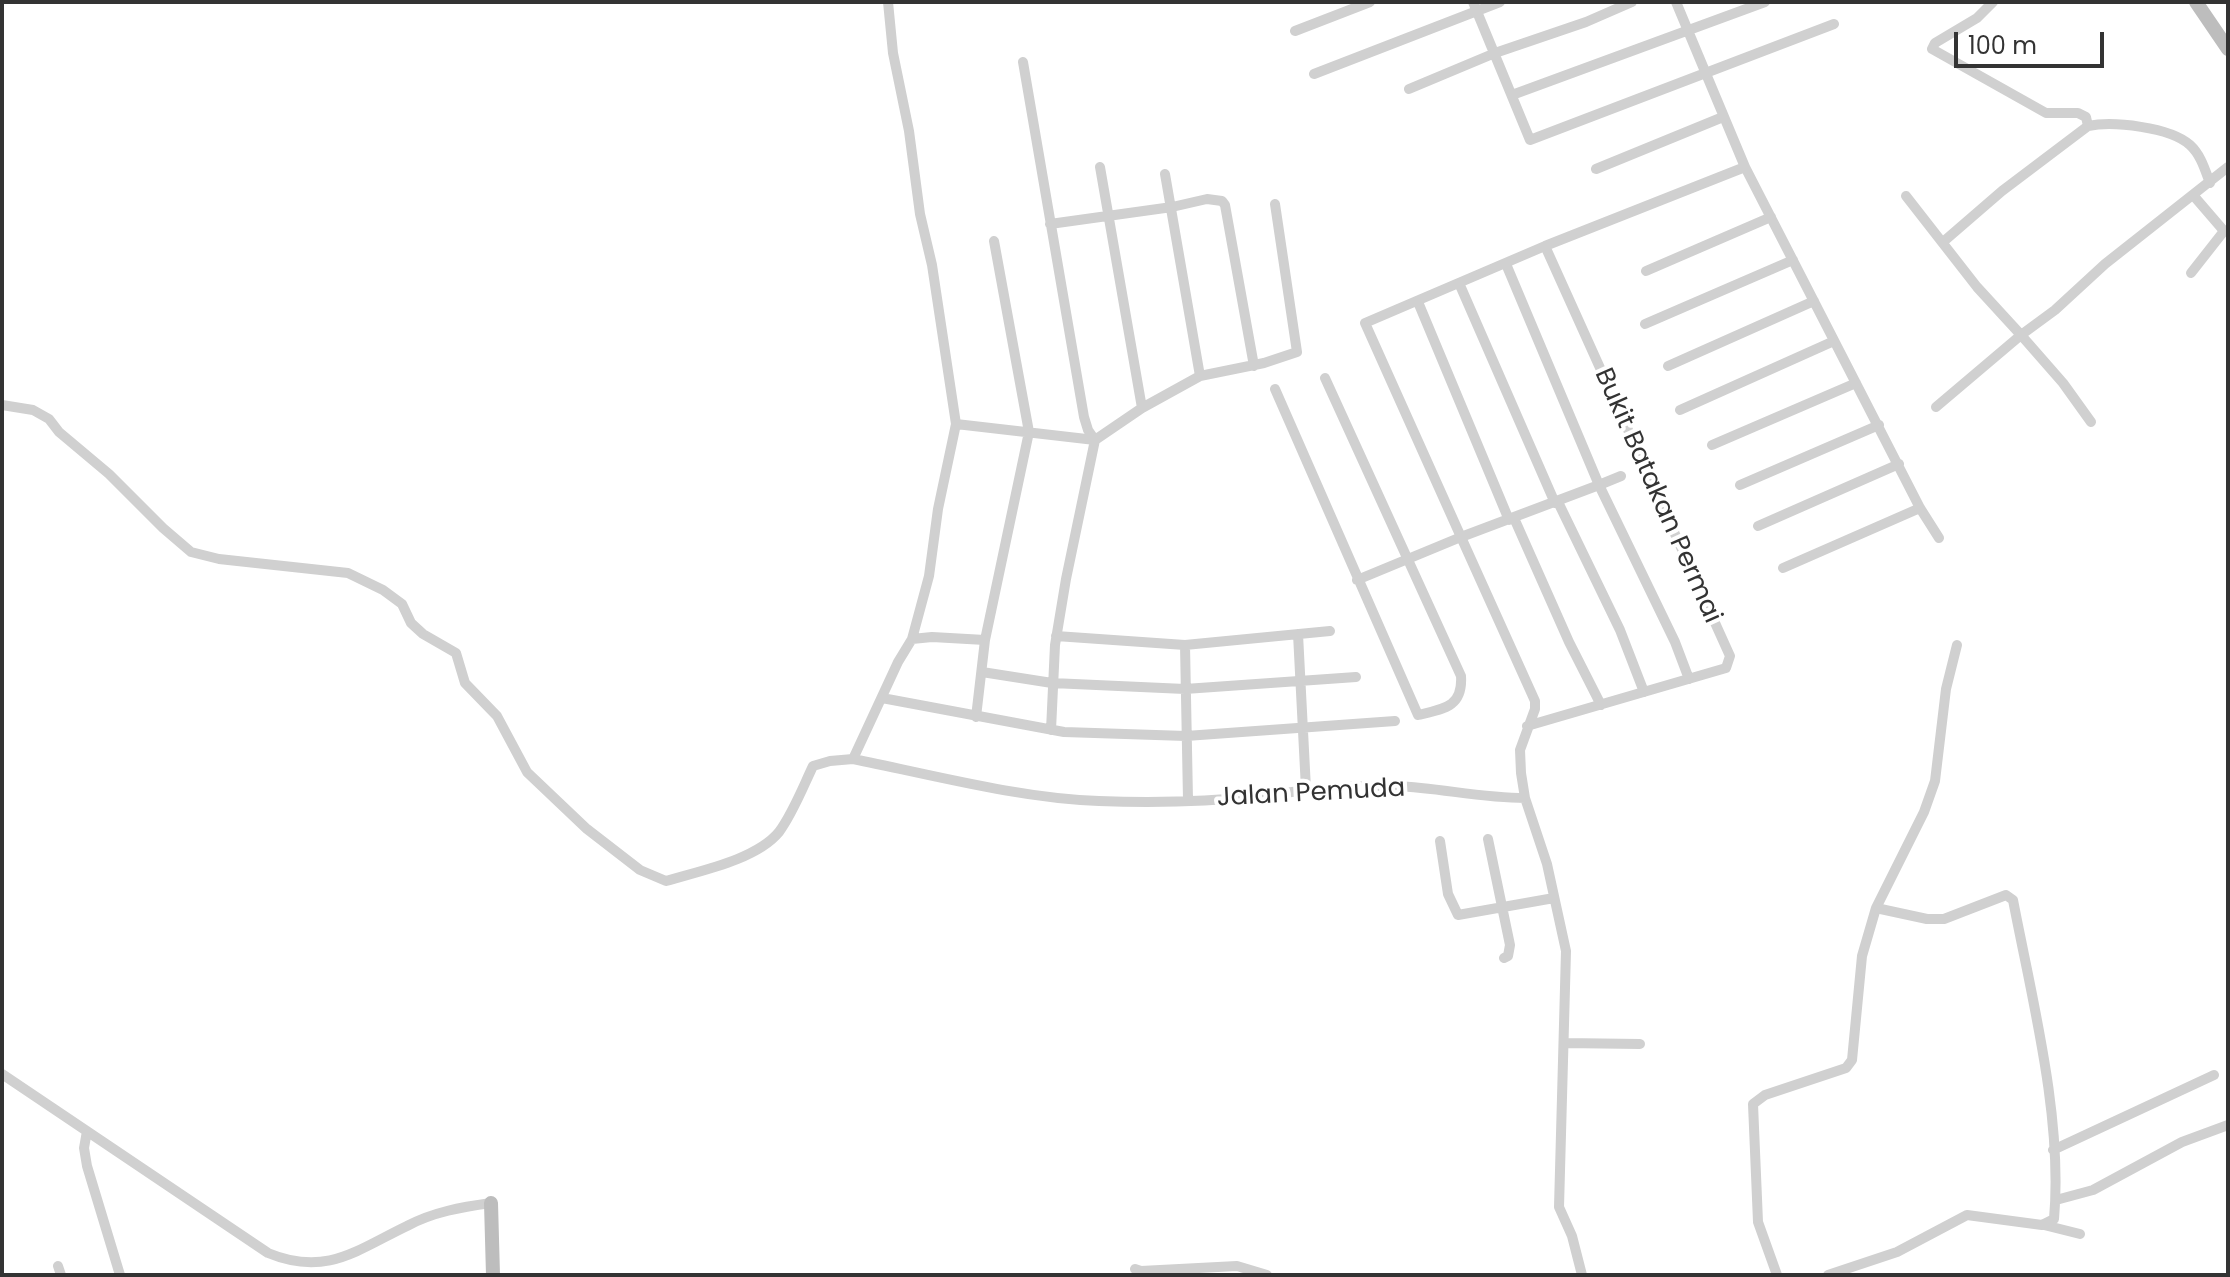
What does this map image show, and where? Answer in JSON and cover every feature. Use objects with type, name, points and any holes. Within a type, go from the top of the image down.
[{"type":"street","points":[[2,405],[33,410],[49,419],[86,457],[109,474],[191,552],[219,559],[348,573],[383,590],[402,604],[411,623],[423,634],[456,653],[465,683],[497,716],[527,772],[587,829],[640,870],[666,881],[736,859],[770,841],[780,830],[813,766],[853,759],[898,662],[912,639],[929,576],[938,509],[956,424],[932,265],[920,214],[909,131],[893,53],[888,2]]},
{"type":"street","points":[[1295,31],[1370,2]]},
{"type":"street","points":[[1314,74],[1475,7],[1500,2]]},
{"type":"street","points":[[1409,89],[1632,2]]},
{"type":"street","points":[[1676,2],[1745,167],[1920,508],[1939,538]]},
{"type":"street","points":[[1512,95],[1765,2]]},
{"type":"street","points":[[1993,2],[1977,18],[1935,43],[1932,49],[2037,109],[2061,115],[2078,113],[2086,117],[2088,126]]},
{"type":"street","points":[[2196,2],[2228,49]]},
{"type":"street","points":[[1475,7],[1530,140],[1834,24]]},
{"type":"street","points":[[1023,62],[1084,417],[1095,440],[1056,636],[1051,730]]},
{"type":"street","points":[[1596,169],[1723,117]]},
{"type":"street","points":[[1943,242],[2002,191],[2088,126],[2104,123],[2142,126],[2188,143],[2200,157],[2210,183]]},
{"type":"street","points":[[1100,167],[1142,408]]},
{"type":"street","points":[[1582,1275],[1572,1236],[1559,1207],[1566,951],[1547,864],[1525,798],[1520,750],[1535,701],[1365,323],[1545,246],[1745,167]]},
{"type":"street","points":[[1936,407],[2055,310],[2105,264],[2228,167]]},
{"type":"street","points":[[1165,174],[1200,376]]},
{"type":"street","points":[[2191,273],[2224,231],[2193,195]]},
{"type":"street","points":[[1906,196],[1977,287],[2063,383],[2091,422]]},
{"type":"street","points":[[1050,224],[1215,198],[1225,205],[1254,366]]},
{"type":"street","points":[[956,424],[1095,440],[1142,408],[1200,376],[1254,366],[1297,352],[1275,204]]},
{"type":"street","points":[[1646,271],[1771,217]]},
{"type":"street","points":[[976,717],[985,640],[1029,432],[994,241]]},
{"type":"street","name":"Bukit Batakan Permai","points":[[1527,726],[1726,668],[1730,656],[1545,246]]},
{"type":"street","points":[[1645,324],[1793,260]]},
{"type":"street","name":"Bukit Batakan Permai","points":[[1506,264],[1599,485],[1675,642],[1689,679]]},
{"type":"street","points":[[1459,283],[1557,502],[1620,630],[1644,692]]},
{"type":"street","points":[[1668,366],[1814,301]]},
{"type":"street","points":[[1418,302],[1511,519],[1601,705]]},
{"type":"street","points":[[1680,410],[1834,341]]},
{"type":"street","points":[[1275,389],[1418,715],[1453,704],[1462,691],[1461,676],[1325,378]]},
{"type":"street","points":[[1712,445],[1856,383]]},
{"type":"street","points":[[1740,485],[1879,425]]},
{"type":"street","points":[[1758,526],[1899,464]]},
{"type":"street","points":[[1599,485],[1621,476]]},
{"type":"street","name":"Bukit Batakan Permai","points":[[1357,580],[1599,485]]},
{"type":"street","points":[[1783,568],[1920,508]]},
{"type":"street","points":[[1056,636],[1185,645],[1330,631]]},
{"type":"street","points":[[1298,634],[1306,789]]},
{"type":"street","points":[[912,639],[985,640]]},
{"type":"street","points":[[1185,645],[1188,800]]},
{"type":"street","points":[[1777,1275],[1758,1222],[1753,1104],[1765,1095],[1846,1068],[1852,1060],[1862,956],[1876,908],[1924,812],[1935,781],[1946,689],[1957,645]]},
{"type":"street","points":[[982,672],[1052,683],[1185,689],[1356,677]]},
{"type":"street","points":[[882,698],[1051,730],[1186,736],[1395,721]]},
{"type":"street","name":"Jalan Pemuda","points":[[853,759],[1004,789],[1097,801],[1188,800],[1257,796],[1306,789],[1397,786],[1495,798],[1525,798]]},
{"type":"street","points":[[1488,839],[1510,945],[1508,956],[1504,958]]},
{"type":"street","points":[[1440,841],[1448,894],[1458,915],[1554,898]]},
{"type":"street","points":[[1876,908],[1927,919],[1944,919],[2006,895],[2013,900],[2042,1048],[2053,1150],[2054,1219],[2042,1225]]},
{"type":"street","points":[[1564,1043],[1640,1044]]},
{"type":"street","points":[[2,1074],[268,1253],[297,1264],[328,1265],[343,1261],[420,1220],[444,1211],[491,1203],[493,1275]]},
{"type":"street","points":[[2053,1150],[2214,1075]]},
{"type":"street","points":[[2056,1200],[2093,1190],[2182,1142],[2228,1125]]},
{"type":"street","points":[[87,1131],[84,1148],[87,1166],[120,1275]]},
{"type":"street","points":[[1828,1275],[1897,1252],[1967,1215],[2042,1225],[2080,1234]]},
{"type":"street","points":[[1135,1269],[1237,1266],[1267,1275]]}]
